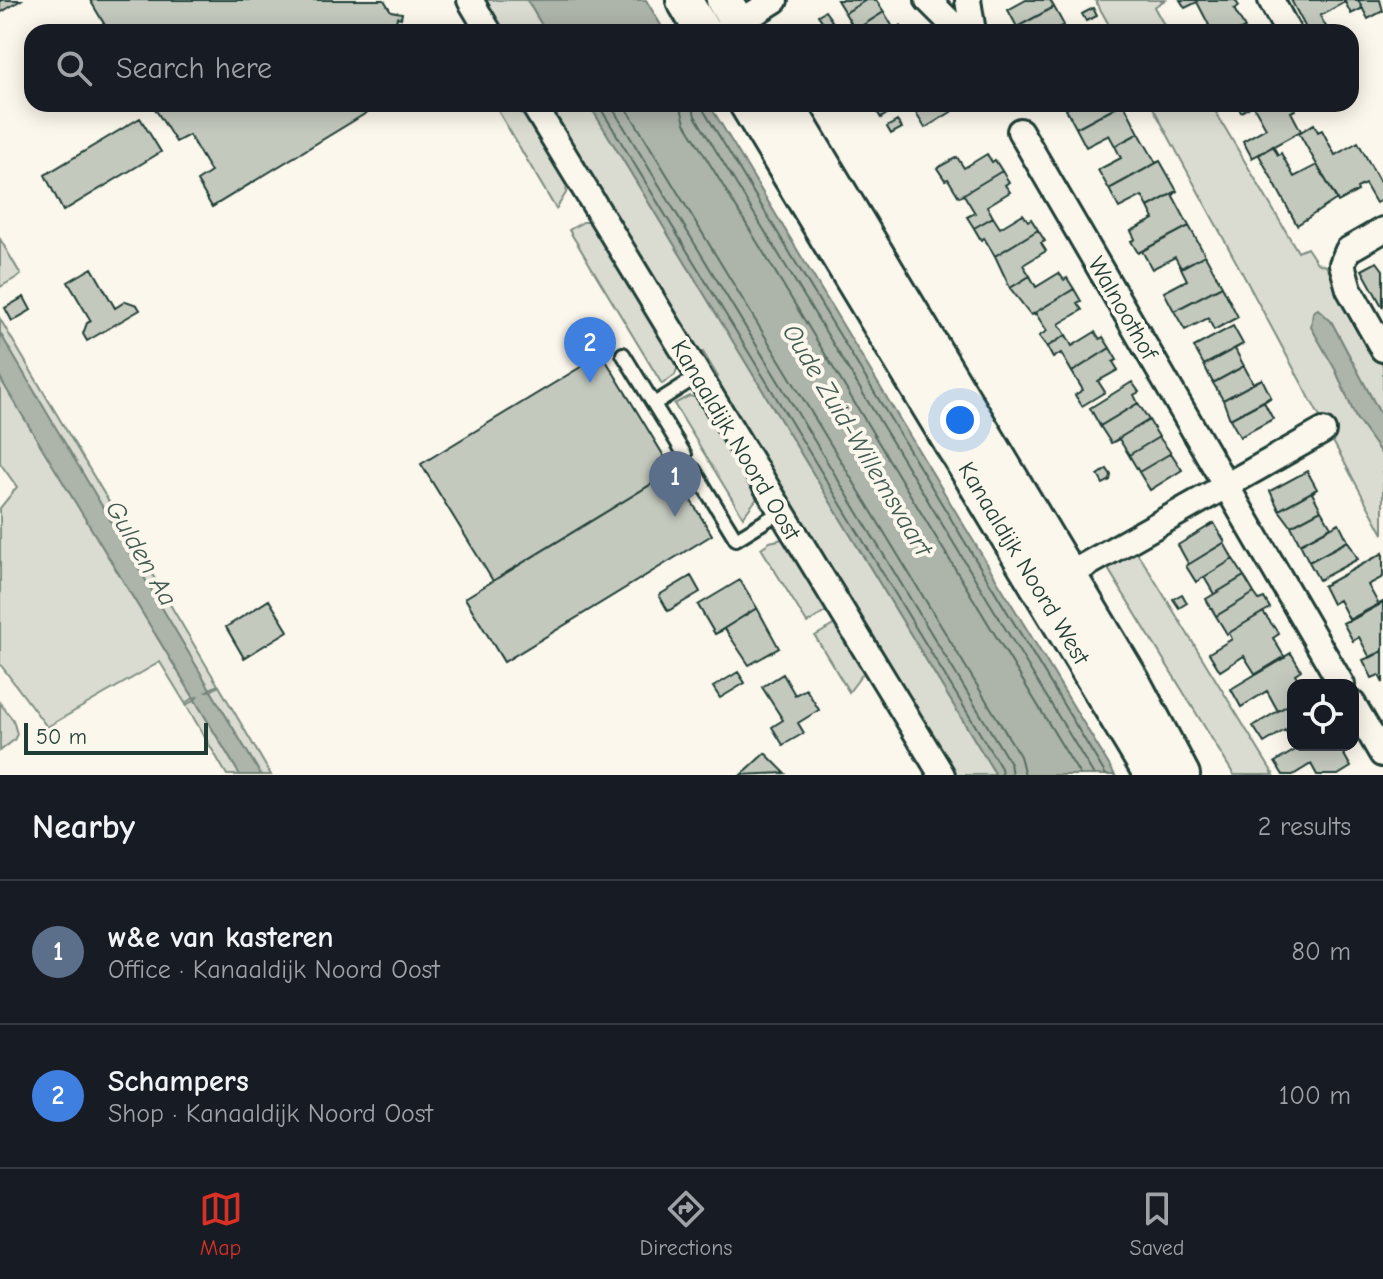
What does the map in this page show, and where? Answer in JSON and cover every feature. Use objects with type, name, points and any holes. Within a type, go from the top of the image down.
[{"type":"main road","points":[[684,0],[698,24]]},
{"type":"main road","name":"Kanaaldijk Noord West","points":[[752,112],[1055,582],[1132,681],[1182,775]]},
{"type":"main road","name":"Kanaaldijk Noord West","points":[[791,112],[1055,582],[1152,775]]},
{"type":"street","points":[[470,0],[484,24]]},
{"type":"street","points":[[732,22],[775,0]]},
{"type":"street","points":[[928,0],[952,24]]},
{"type":"street","points":[[968,0],[972,24]]},
{"type":"street","points":[[1271,0],[1284,24]]},
{"type":"street","name":"Kanaaldijk Noord Oost","points":[[538,112],[942,775]]},
{"type":"street","name":"Walnoothof","points":[[1020,131],[1339,679]]},
{"type":"street","points":[[1383,230],[1348,250],[1342,264],[1349,289],[1383,349]]},
{"type":"street","points":[[1055,582],[1323,431]]},
{"type":"street","points":[[1359,714],[1382,754]]},
{"type":"lane","points":[[623,354],[685,455]]},
{"type":"lane","points":[[654,404],[698,376]]},
{"type":"lane","points":[[694,470],[736,539],[780,512]]},
{"type":"shaded area","points":[[484,0],[527,0],[541,24],[498,24]]},
{"type":"shaded area","points":[[1095,0],[1165,0],[1154,7],[1164,24],[1108,24]]},
{"type":"shaded area","points":[[499,112],[524,112],[567,183],[566,193],[556,209]]},
{"type":"shaded area","points":[[552,112],[594,112],[996,775],[955,775],[947,764],[714,380],[718,377],[703,352],[699,354]]},
{"type":"shaded area","points":[[1155,112],[1216,112],[1298,252],[1307,248],[1317,263],[1326,266],[1383,366],[1383,419],[1331,321],[1336,371],[1356,418],[1383,456],[1383,534]]},
{"type":"shaded area","points":[[583,222],[591,222],[678,366],[675,375],[662,384],[569,230]]},
{"type":"shaded area","points":[[0,239],[21,275],[0,287]]},
{"type":"shaded area","points":[[0,319],[218,685],[210,689],[119,540],[0,333]]},
{"type":"shaded area","points":[[0,377],[194,698],[185,703],[160,662],[47,727],[0,664],[0,508],[17,487],[0,463]]},
{"type":"shaded area","points":[[689,396],[698,398],[758,497],[743,517],[674,404]]},
{"type":"shaded area","points":[[783,539],[827,611],[807,623],[761,548]]},
{"type":"shaded area","points":[[1135,550],[1274,775],[1234,775],[1107,567]]},
{"type":"shaded area","points":[[835,624],[864,672],[849,692],[815,636]]},
{"type":"shaded area","points":[[219,686],[271,775],[261,775],[211,691]]},
{"type":"shaded area","points":[[195,700],[240,775],[227,775],[186,705]]},
{"type":"shaded area","points":[[0,703],[13,720],[17,734],[0,751]]},
{"type":"water","points":[[527,0],[646,0],[660,24],[541,24]]},
{"type":"water","name":"Oude Zuid-Willemsvaart","points":[[594,112],[714,112],[1115,775],[996,775]]},
{"type":"water","points":[[1318,309],[1331,321],[1383,419],[1383,456],[1356,418],[1336,371],[1311,327],[1313,312]]},
{"type":"water","points":[[0,333],[210,689],[207,691],[211,691],[261,775],[240,775],[195,700],[197,697],[194,698],[4,385],[0,377]]},
{"type":"building","points":[[0,0],[21,0],[0,13]]},
{"type":"building","points":[[90,0],[384,0],[391,11],[402,13],[396,24],[104,24]]},
{"type":"building","points":[[837,0],[866,0],[845,13]]},
{"type":"building","points":[[866,0],[876,0],[884,12],[865,24],[851,24],[845,13]]},
{"type":"building","points":[[1026,0],[1050,0],[1054,7],[1023,24],[1015,24],[1008,10]]},
{"type":"building","points":[[1180,0],[1235,0],[1239,6],[1234,9],[1243,24],[1208,24],[1197,2],[1185,8]]},
{"type":"building","points":[[1291,0],[1358,0],[1363,8],[1351,14],[1345,2],[1320,16],[1324,24],[1304,24]]},
{"type":"building","points":[[1358,0],[1380,0],[1383,11],[1368,19]]},
{"type":"building","points":[[1054,7],[1063,24],[1023,24]]},
{"type":"building","points":[[1093,8],[1097,16],[1086,21],[1082,14]]},
{"type":"building","points":[[825,11],[832,21],[824,24],[818,15]]},
{"type":"building","points":[[884,12],[891,24],[865,24]]},
{"type":"building","points":[[157,112],[368,112],[212,207],[197,181],[211,172],[189,135],[176,142]]},
{"type":"building","points":[[915,112],[951,112],[925,128]]},
{"type":"building","points":[[1068,112],[1106,112],[1076,128]]},
{"type":"building","points":[[1106,112],[1128,112],[1139,133],[1115,146],[1109,135],[1086,147],[1076,128]]},
{"type":"building","points":[[1257,112],[1291,112],[1301,131],[1252,158],[1243,141],[1266,128]]},
{"type":"building","points":[[140,118],[161,152],[63,211],[45,175]]},
{"type":"building","points":[[897,121],[902,128],[891,134],[887,127]]},
{"type":"building","points":[[1314,124],[1318,132],[1322,130],[1335,155],[1358,142],[1383,188],[1383,199],[1376,203],[1365,184],[1338,202],[1299,133]]},
{"type":"building","points":[[1139,133],[1156,163],[1160,161],[1109,189],[1098,170],[1121,158],[1115,146]]},
{"type":"building","points":[[1273,146],[1278,155],[1281,153],[1294,177],[1317,165],[1337,199],[1297,225],[1259,155]]},
{"type":"building","points":[[987,154],[1002,171],[959,197],[937,168],[957,157],[964,168]]},
{"type":"building","points":[[1160,161],[1177,191],[1148,207],[1142,196],[1119,208],[1109,189]]},
{"type":"building","points":[[1002,171],[1009,182],[1005,185],[1010,192],[987,206],[993,217],[974,228],[967,217],[975,213],[964,195],[959,197]]},
{"type":"building","points":[[1177,191],[1173,196],[1189,226],[1138,253],[1131,241],[1135,239],[1131,231],[1154,219],[1148,207]]},
{"type":"building","points":[[1023,214],[1028,221],[1031,219],[1038,230],[995,256],[974,228],[993,217],[1000,228]]},
{"type":"building","points":[[1189,226],[1205,255],[1181,268],[1175,257],[1152,269],[1142,251]]},
{"type":"building","points":[[1038,230],[1045,241],[1041,243],[1046,251],[1023,265],[1030,276],[1010,288],[995,256]]},
{"type":"building","points":[[1205,255],[1222,286],[1174,311],[1164,292],[1187,280],[1181,268]]},
{"type":"building","points":[[1377,262],[1383,270],[1383,308],[1362,270]]},
{"type":"building","points":[[92,268],[115,308],[126,301],[137,305],[140,310],[87,341],[83,334],[91,321],[68,282]]},
{"type":"building","points":[[1059,273],[1064,280],[1067,278],[1074,289],[1031,315],[1010,288],[1030,276],[1036,287]]},
{"type":"building","points":[[1222,286],[1238,317],[1214,330],[1208,318],[1185,330],[1174,311]]},
{"type":"building","points":[[1074,289],[1082,310],[1059,324],[1066,335],[1047,347],[1039,336],[1047,331],[1036,314],[1031,315]]},
{"type":"building","points":[[24,297],[31,310],[12,321],[5,308]]},
{"type":"building","points":[[1233,326],[1243,344],[1204,365],[1194,347]]},
{"type":"building","points":[[1095,332],[1100,339],[1103,337],[1110,348],[1072,372],[1061,353],[1053,358],[1047,347],[1066,335],[1072,346]]},
{"type":"building","points":[[1243,344],[1235,349],[1244,366],[1213,383],[1204,365]]},
{"type":"building","points":[[1110,348],[1117,360],[1113,362],[1118,370],[1098,381],[1105,392],[1082,406],[1075,395],[1083,390],[1072,372]]},
{"type":"building","points":[[602,354],[673,471],[493,581],[421,464]]},
{"type":"building","points":[[1244,366],[1253,383],[1262,379],[1223,400],[1213,383]]},
{"type":"building","points":[[1262,379],[1271,397],[1230,419],[1223,400]]},
{"type":"building","points":[[1132,382],[1139,392],[1134,395],[1138,403],[1100,426],[1090,408]]},
{"type":"building","points":[[1272,397],[1264,402],[1273,419],[1240,437],[1230,419]]},
{"type":"building","points":[[1138,403],[1149,420],[1111,443],[1100,426]]},
{"type":"building","points":[[1149,420],[1159,437],[1129,455],[1119,439],[1111,443]]},
{"type":"building","points":[[1159,437],[1171,453],[1139,472],[1129,455]]},
{"type":"building","points":[[1171,453],[1182,470],[1150,490],[1139,472]]},
{"type":"building","points":[[1107,469],[1110,480],[1103,484],[1098,475]]},
{"type":"building","points":[[673,471],[712,535],[504,662],[465,598]]},
{"type":"building","points":[[1307,471],[1317,489],[1279,510],[1270,491]]},
{"type":"building","points":[[1317,489],[1312,493],[1321,510],[1291,526],[1279,510]]},
{"type":"building","points":[[1321,510],[1331,527],[1300,544],[1291,526]]},
{"type":"building","points":[[1214,523],[1225,542],[1186,566],[1188,563],[1178,545]]},
{"type":"building","points":[[1339,523],[1348,541],[1309,562],[1300,544]]},
{"type":"building","points":[[1348,541],[1358,559],[1319,580],[1309,562]]},
{"type":"building","points":[[1224,543],[1233,559],[1196,582],[1186,566]]},
{"type":"building","points":[[1383,553],[1383,577],[1368,585],[1379,605],[1350,621],[1339,600],[1332,604],[1323,586]]},
{"type":"building","points":[[1233,559],[1244,576],[1214,594],[1204,577]]},
{"type":"building","points":[[691,576],[700,592],[668,611],[659,595]]},
{"type":"building","points":[[1244,576],[1254,593],[1216,616],[1206,599]]},
{"type":"building","points":[[740,580],[757,608],[715,634],[698,605]]},
{"type":"building","points":[[1254,593],[1259,600],[1264,598],[1270,608],[1227,634],[1216,616]]},
{"type":"building","points":[[1182,594],[1187,603],[1179,608],[1173,599]]},
{"type":"building","points":[[269,600],[288,631],[244,658],[226,627]]},
{"type":"building","points":[[1383,602],[1383,651],[1370,658],[1359,637],[1353,641],[1343,623]]},
{"type":"building","points":[[757,608],[779,648],[749,665],[725,629],[715,634]]},
{"type":"building","points":[[1263,612],[1279,634],[1273,638],[1285,658],[1256,675],[1244,656],[1220,671],[1209,653],[1232,639],[1229,633]]},
{"type":"building","points":[[1383,651],[1383,683],[1379,675],[1372,678],[1363,660]]},
{"type":"building","points":[[1291,653],[1301,670],[1295,674],[1298,679],[1287,679],[1287,706],[1278,711],[1267,691],[1241,707],[1231,689]]},
{"type":"building","points":[[738,672],[745,683],[720,698],[713,687]]},
{"type":"building","points":[[783,674],[795,695],[806,689],[819,710],[798,723],[804,733],[783,745],[772,727],[783,720],[762,687]]},
{"type":"building","points":[[1287,706],[1287,733],[1285,730],[1264,743],[1253,726]]},
{"type":"building","points":[[1294,751],[1342,751],[1351,767],[1338,775],[1317,775],[1311,764],[1293,775],[1283,775],[1275,762]]},
{"type":"building","points":[[765,753],[785,773],[741,775]]},
{"type":"place","name":"Schampers","points":[[590,383]]},
{"type":"place","name":"w&e van kasteren","points":[[675,517]]},
{"type":"water label","name":"Gulden Aa","points":[[142,553]]}]
